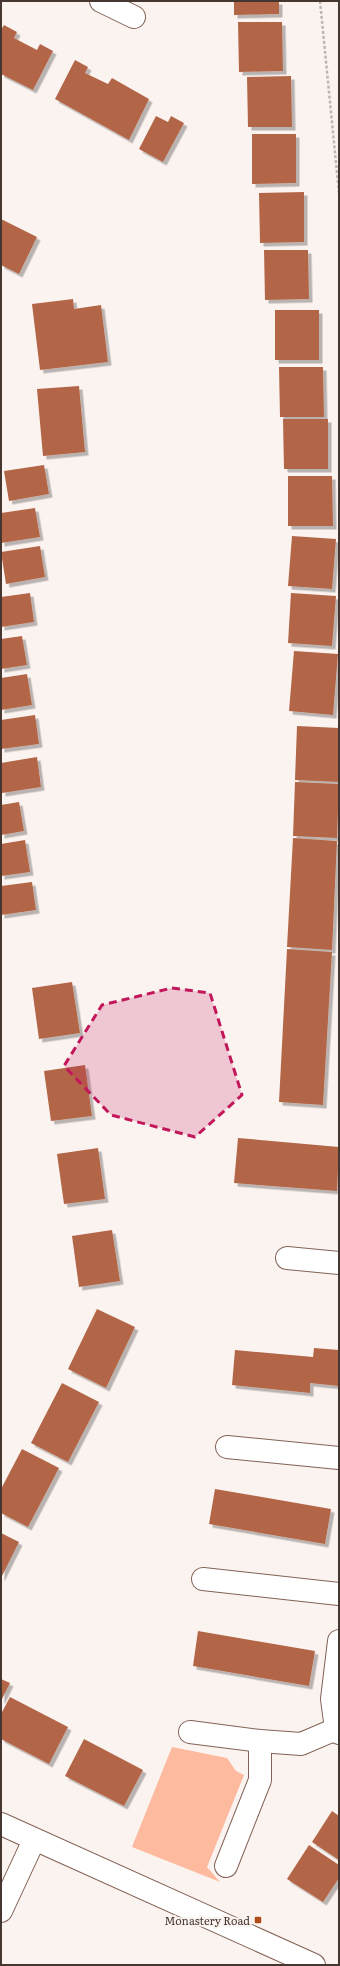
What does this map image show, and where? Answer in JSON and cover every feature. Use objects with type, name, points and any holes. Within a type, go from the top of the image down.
[{"type":"street","points":[[101,1],[134,17]]},
{"type":"street","points":[[287,1258],[339,1263]]},
{"type":"street","points":[[227,1447],[339,1458]]},
{"type":"street","points":[[203,1579],[339,1594]]},
{"type":"street","points":[[190,1732],[260,1742],[301,1744],[338,1731],[332,1699],[339,1641]]},
{"type":"street","points":[[226,1866],[260,1780],[260,1742]]},
{"type":"street","points":[[1,1824],[314,1965]]},
{"type":"street","points":[[1,1911],[34,1840]]},
{"type":"path","points":[[320,1],[339,193]]},
{"type":"highlighted area","points":[[172,988],[210,993],[242,1095],[195,1137],[111,1115],[64,1066],[102,1005]]},
{"type":"shaded area","points":[[172,1747],[227,1758],[236,1771],[244,1775],[207,1867],[220,1882],[132,1847]]},
{"type":"building","points":[[234,1],[279,1],[279,14],[234,15]]},
{"type":"building","points":[[238,22],[282,22],[283,71],[239,72]]},
{"type":"building","points":[[4,25],[17,32],[14,38],[37,50],[40,44],[53,51],[33,90],[1,74],[1,30]]},
{"type":"building","points":[[75,60],[88,67],[85,73],[108,84],[112,78],[149,99],[129,140],[55,99]]},
{"type":"building","points":[[291,76],[292,127],[248,127],[247,77]]},
{"type":"building","points":[[156,116],[168,122],[171,116],[184,123],[163,162],[139,149]]},
{"type":"building","points":[[252,134],[296,134],[296,183],[252,184]]},
{"type":"building","points":[[304,192],[304,242],[260,243],[259,193]]},
{"type":"building","points":[[1,219],[37,237],[19,274],[1,265]]},
{"type":"building","points":[[264,250],[308,250],[309,299],[265,300]]},
{"type":"building","points":[[73,299],[74,309],[101,305],[108,362],[40,370],[32,304]]},
{"type":"building","points":[[275,310],[319,310],[319,360],[275,360]]},
{"type":"building","points":[[279,367],[323,367],[324,417],[280,417]]},
{"type":"building","points":[[79,386],[85,452],[43,456],[37,389]]},
{"type":"building","points":[[283,419],[328,419],[328,469],[284,469]]},
{"type":"building","points":[[44,465],[49,494],[9,501],[4,471]]},
{"type":"building","points":[[288,476],[332,476],[333,526],[288,526]]},
{"type":"building","points":[[35,508],[40,537],[1,543],[1,513]]},
{"type":"building","points":[[292,536],[336,539],[332,589],[288,586]]},
{"type":"building","points":[[40,546],[45,577],[6,584],[1,552]]},
{"type":"building","points":[[30,593],[34,622],[1,627],[1,597]]},
{"type":"building","points":[[291,593],[336,596],[332,646],[288,643]]},
{"type":"building","points":[[22,636],[27,665],[1,669],[1,639]]},
{"type":"building","points":[[294,651],[338,654],[333,715],[289,711]]},
{"type":"building","points":[[27,674],[32,705],[1,710],[1,678]]},
{"type":"building","points":[[35,715],[39,744],[1,749],[1,720]]},
{"type":"building","points":[[297,726],[339,728],[339,782],[295,780]]},
{"type":"building","points":[[37,757],[41,787],[2,793],[1,763]]},
{"type":"building","points":[[295,782],[339,784],[337,838],[293,836]]},
{"type":"building","points":[[19,802],[24,831],[1,835],[1,805]]},
{"type":"building","points":[[293,838],[337,841],[332,950],[287,947]]},
{"type":"building","points":[[25,840],[30,872],[1,876],[1,844]]},
{"type":"building","points":[[32,882],[36,910],[1,915],[1,886]]},
{"type":"building","points":[[287,949],[332,952],[323,1105],[279,1102]]},
{"type":"building","points":[[72,982],[80,1033],[39,1039],[32,988]]},
{"type":"building","points":[[85,1065],[92,1116],[51,1121],[44,1071]]},
{"type":"building","points":[[238,1138],[339,1147],[337,1191],[234,1183]]},
{"type":"building","points":[[98,1148],[105,1199],[64,1204],[57,1154]]},
{"type":"building","points":[[112,1230],[120,1281],[79,1287],[72,1236]]},
{"type":"building","points":[[97,1309],[135,1327],[106,1388],[68,1369]]},
{"type":"building","points":[[314,1348],[339,1350],[339,1386],[310,1383],[310,1393],[232,1385],[235,1350],[313,1357]]},
{"type":"building","points":[[62,1383],[99,1402],[68,1462],[31,1443]]},
{"type":"building","points":[[22,1449],[59,1468],[28,1527],[1,1513],[1,1489]]},
{"type":"building","points":[[215,1489],[331,1509],[325,1544],[209,1524]]},
{"type":"building","points":[[1,1533],[19,1542],[1,1578]]},
{"type":"building","points":[[198,1631],[315,1651],[309,1686],[193,1666]]},
{"type":"building","points":[[1,1679],[10,1683],[1,1701]]},
{"type":"building","points":[[10,1697],[68,1727],[49,1764],[1,1739],[1,1714]]},
{"type":"building","points":[[84,1739],[143,1770],[124,1806],[65,1776]]},
{"type":"building","points":[[332,1811],[339,1816],[339,1860],[312,1842]]},
{"type":"building","points":[[309,1845],[339,1865],[339,1878],[323,1902],[287,1879]]},
{"type":"place","name":"Monastery Road","points":[[258,1920]]}]
